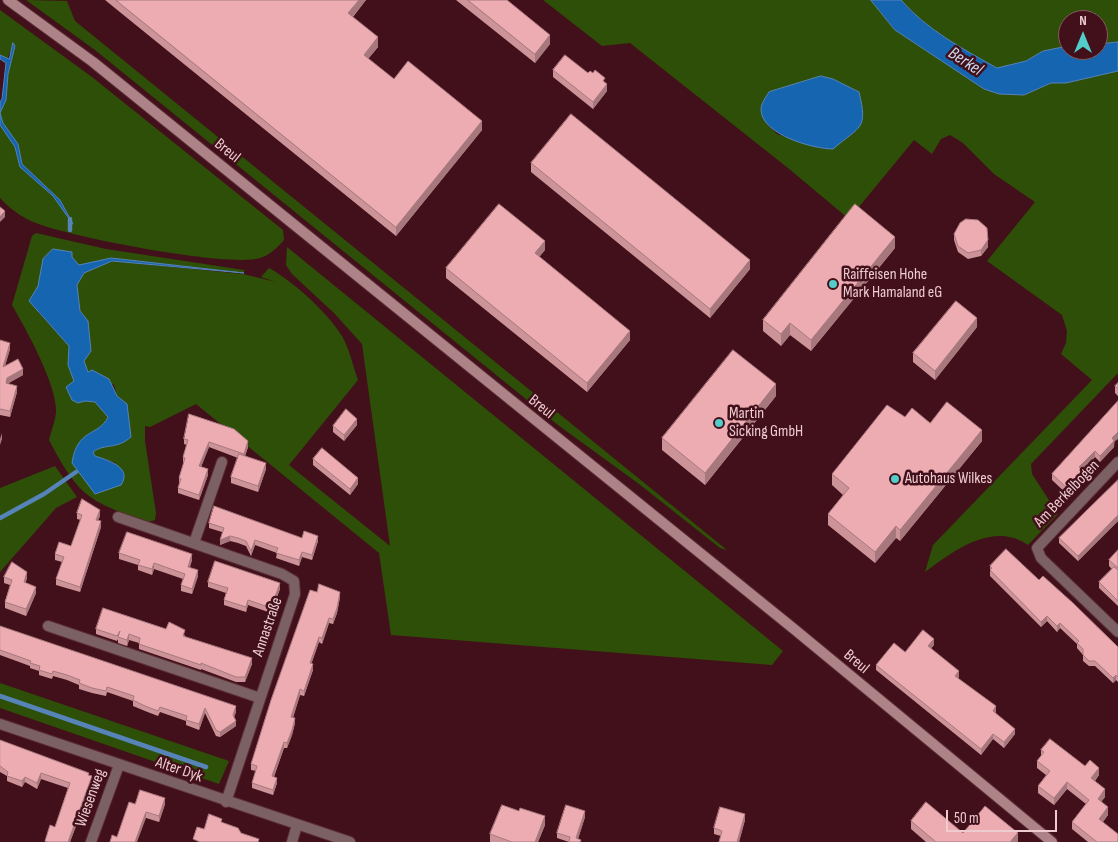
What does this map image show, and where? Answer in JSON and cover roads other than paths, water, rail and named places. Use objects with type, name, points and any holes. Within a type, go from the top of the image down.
[{"type":"main road","name":"Breul","points":[[8,0],[116,81],[787,624],[1052,842]]},
{"type":"street","points":[[194,544],[222,462]]},
{"type":"street","name":"Am Berkelbogen","points":[[1118,462],[1037,548],[1041,558],[1118,632]]},
{"type":"street","name":"Annastraße","points":[[118,518],[282,574],[294,581],[295,594],[226,802]]},
{"type":"street","points":[[48,626],[260,698]]},
{"type":"street","name":"Alter Dyk","points":[[0,724],[226,802],[350,842]]},
{"type":"street","name":"Wiesenweg","points":[[91,842],[119,765]]},
{"type":"street","points":[[292,842],[297,824]]},
{"type":"water","name":"Berkel","points":[[871,0],[901,0],[934,30],[997,68],[1026,61],[1043,51],[1058,48],[1058,60],[1108,60],[1108,43],[1118,42],[1118,71],[1066,83],[1051,83],[1024,95],[999,94],[984,89],[895,30]]},
{"type":"water","points":[[13,43],[15,46],[8,74],[6,100],[0,113],[6,63],[0,59],[0,55],[9,59]]},
{"type":"water","points":[[821,76],[833,79],[859,92],[862,104],[863,114],[860,126],[833,149],[790,139],[770,127],[764,119],[761,110],[769,92]]},
{"type":"water","points":[[0,113],[3,123],[18,144],[22,164],[60,200],[73,224],[70,223],[70,220],[53,196],[20,167],[15,147],[0,125]]},
{"type":"water","points":[[53,249],[72,252],[72,257],[79,265],[111,258],[244,273],[112,261],[84,273],[77,285],[80,311],[88,321],[91,351],[84,361],[88,372],[92,370],[109,379],[117,396],[127,404],[131,437],[120,444],[97,449],[93,452],[95,456],[117,465],[124,473],[121,485],[95,494],[72,463],[78,444],[88,434],[99,428],[108,417],[95,402],[85,401],[78,403],[72,400],[66,387],[74,381],[68,365],[69,346],[29,301],[38,286],[43,259]]},
{"type":"waterway","points":[[70,219],[70,230]]},
{"type":"waterway","points":[[0,518],[44,494],[76,472]]},
{"type":"waterway","points":[[0,696],[206,767]]},
{"type":"place","name":"Raiffeisen Hohe Mark Hamaland eG","points":[[833,284]]},
{"type":"place","name":"Martin Sicking GmbH","points":[[719,423]]},
{"type":"place","name":"Autohaus Wilkes","points":[[895,479]]}]
